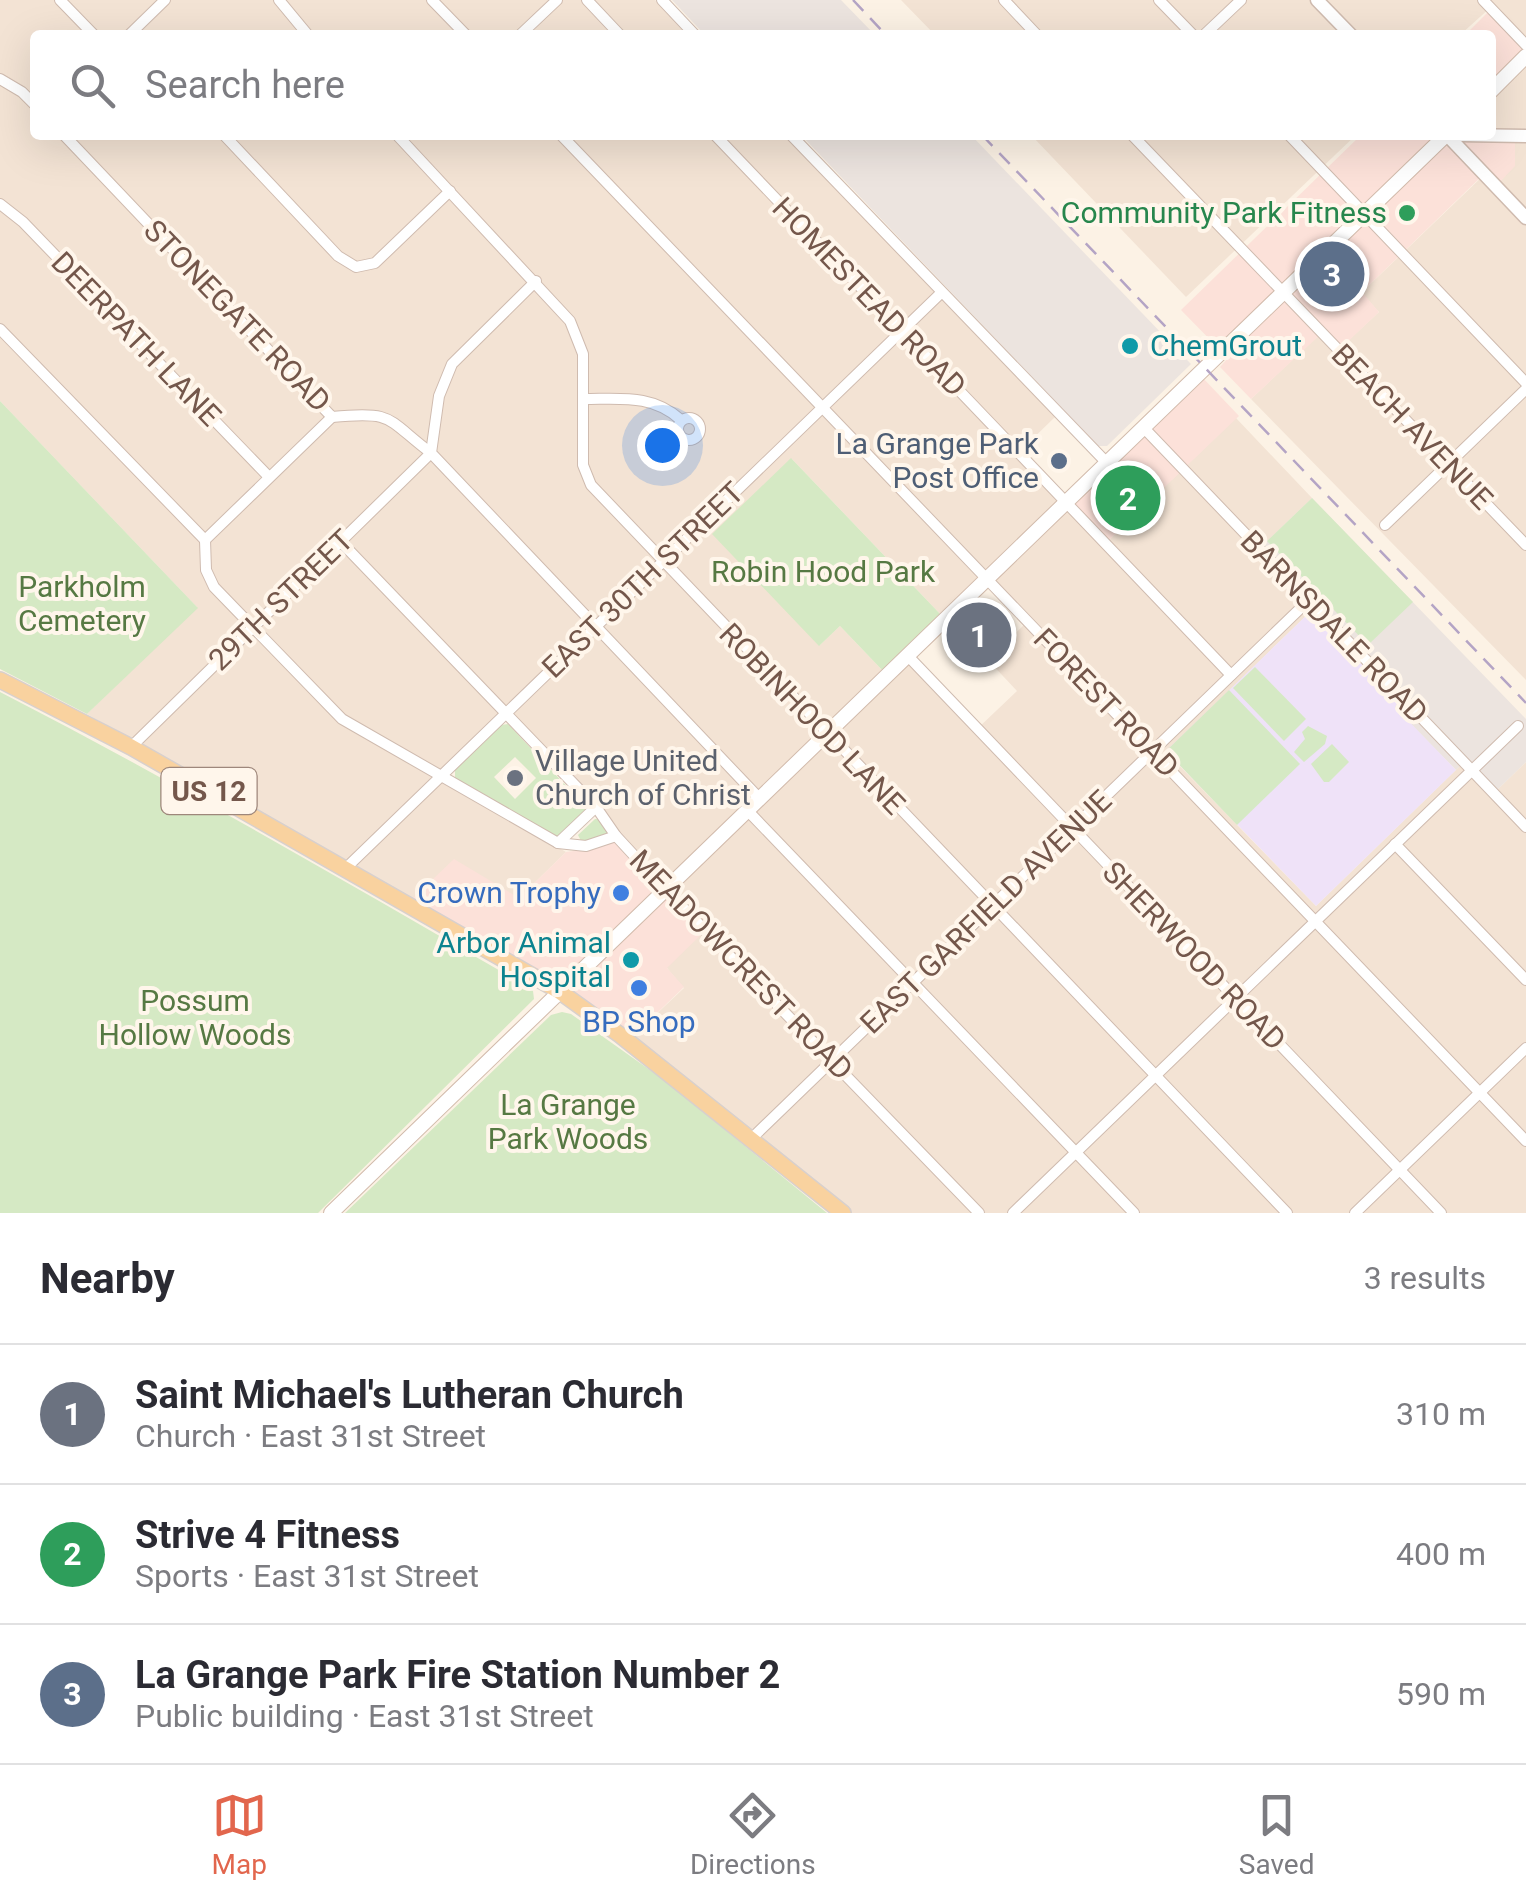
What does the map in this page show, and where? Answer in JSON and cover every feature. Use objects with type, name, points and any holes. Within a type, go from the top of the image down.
[{"type":"main road","points":[[1496,85],[1526,56]]},
{"type":"main road","points":[[331,1213],[1441,140]]},
{"type":"main road","name":"US 12","points":[[0,680],[131,747],[559,991],[843,1213]]},
{"type":"street","points":[[60,0],[89,30]]},
{"type":"street","points":[[134,30],[165,0]]},
{"type":"street","points":[[278,0],[303,30]]},
{"type":"street","points":[[432,0],[461,30]]},
{"type":"street","points":[[525,30],[558,0]]},
{"type":"street","points":[[586,0],[615,30]]},
{"type":"street","points":[[662,0],[690,30]]},
{"type":"street","points":[[1004,0],[1032,30]]},
{"type":"street","points":[[1159,0],[1188,30]]},
{"type":"street","points":[[1209,30],[1240,0]]},
{"type":"street","points":[[1317,0],[1346,30]]},
{"type":"street","points":[[1483,0],[1526,45]]},
{"type":"street","points":[[291,30],[298,24]]},
{"type":"street","points":[[0,80],[30,100]]},
{"type":"street","points":[[1496,136],[1526,136]]},
{"type":"street","name":"STONEGATE ROAD","points":[[69,140],[332,417],[382,416],[396,422],[432,453],[759,798]]},
{"type":"street","points":[[229,140],[338,256],[356,267],[375,263],[450,191]]},
{"type":"street","name":"ROBINHOOD LANE","points":[[402,140],[558,304],[578,337],[584,369],[586,478],[1287,1213]]},
{"type":"street","name":"FOREST ROAD","points":[[566,140],[1526,1141]]},
{"type":"street","name":"HOMESTEAD ROAD","points":[[720,140],[1231,675]]},
{"type":"street","points":[[795,140],[1106,462]]},
{"type":"street","name":"BEACH AVENUE","points":[[1137,140],[1526,546]]},
{"type":"street","points":[[1293,140],[1526,386],[1384,525]]},
{"type":"street","points":[[1451,140],[1526,218]]},
{"type":"street","name":"DEERPATH LANE","points":[[0,204],[23,222],[269,477]]},
{"type":"street","points":[[432,453],[438,396],[452,364],[536,281]]},
{"type":"street","name":"EAST 30TH STREET","points":[[346,868],[941,293]]},
{"type":"street","points":[[0,328],[204,540],[206,570],[214,587],[342,719],[558,843],[586,846],[616,836]]},
{"type":"street","points":[[584,399],[645,399],[666,406],[681,420]]},
{"type":"street","points":[[204,540],[332,417]]},
{"type":"street","name":"BARNSDALE ROAD","points":[[1142,427],[1526,827]]},
{"type":"street","name":"29TH STREET","points":[[131,747],[432,453]]},
{"type":"street","name":"MEADOWCREST ROAD","points":[[340,542],[596,807],[616,836],[665,888],[979,1213]]},
{"type":"street","name":"EAST GARFIELD AVENUE","points":[[751,1139],[1308,602]]},
{"type":"street","name":"SHERWOOD ROAD","points":[[907,655],[1440,1213]]},
{"type":"street","points":[[1013,1213],[1518,726]]},
{"type":"street","points":[[558,843],[596,807]]},
{"type":"street","points":[[747,810],[1134,1213]]},
{"type":"street","points":[[1395,844],[1526,980]]},
{"type":"street","points":[[1354,1213],[1526,1048]]},
{"type":"shaded area","points":[[0,0],[655,0],[683,30],[30,30],[30,140],[789,140],[1055,417],[1016,455],[1061,501],[943,617],[792,459],[820,645],[840,626],[884,672],[666,885],[621,838],[611,819],[507,711],[436,777],[566,852],[519,898],[411,900],[87,714],[197,607],[0,401]]},
{"type":"shaded area","points":[[672,0],[841,0],[870,30],[700,30]]},
{"type":"shaded area","points":[[901,0],[1526,0],[1526,43],[1491,7],[1466,30],[930,30]]},
{"type":"shaded area","points":[[1490,10],[1526,47],[1496,86],[1496,30],[1470,30]]},
{"type":"shaded area","points":[[1526,59],[1526,680],[1251,399],[1321,333],[1338,350],[1379,312],[1361,293],[1486,173],[1490,140],[1496,140],[1496,88]]},
{"type":"shaded area","points":[[1515,138],[1515,166],[1498,184],[1485,173],[1362,292],[1379,312],[1338,351],[1321,334],[1251,399],[1220,367],[1228,358],[1181,310],[1356,140]]},
{"type":"shaded area","points":[[806,140],[976,140],[1191,364],[1107,446],[1098,446]]},
{"type":"shaded area","points":[[1036,140],[1351,140],[1186,297]]},
{"type":"shaded area","points":[[1201,376],[1239,416],[1103,546],[1066,506]]},
{"type":"shaded area","points":[[1236,418],[1312,498],[1257,551],[1311,611],[1166,752],[1316,906],[1463,763],[1493,794],[1526,762],[1526,1213],[846,1213],[631,1038],[684,988],[667,968],[669,889],[907,659],[976,730],[1017,691],[988,660],[1030,619],[991,579],[1066,506],[1103,546]]},
{"type":"shaded area","points":[[1312,498],[1526,719],[1526,762],[1493,794],[1462,764],[1456,770],[1394,707],[1398,703],[1257,551]]},
{"type":"shaded area","points":[[1311,611],[1456,770],[1316,906],[1166,751]]},
{"type":"shaded area","points":[[621,838],[666,885],[558,986],[411,900],[454,859],[519,898],[566,852],[595,848]]},
{"type":"shaded area","points":[[669,889],[707,929],[667,968],[684,987],[631,1038],[564,991]]},
{"type":"green space","name":"Parkholm Cemetery","points":[[0,401],[198,608],[87,714],[0,669]]},
{"type":"green space","name":"Robin Hood Park","points":[[791,458],[943,617],[884,672],[840,626],[819,646],[712,534]]},
{"type":"green space","points":[[1312,498],[1413,602],[1368,645],[1267,541]]},
{"type":"green space","points":[[1255,667],[1306,719],[1284,741],[1233,688]]},
{"type":"green space","points":[[1229,690],[1300,764],[1237,825],[1166,751]]},
{"type":"green space","name":"Possum Hollow Woods","points":[[0,692],[397,911],[528,987],[534,999],[318,1213],[0,1213]]},
{"type":"green space","points":[[508,724],[586,807],[561,835],[557,837],[455,778],[455,770],[501,725]],"holes":[[[515,757],[536,778],[515,799],[494,777]]]},
{"type":"green space","points":[[1308,726],[1327,736],[1325,744],[1304,762],[1294,752],[1305,739],[1302,732]]},
{"type":"green space","points":[[1332,744],[1349,762],[1329,782],[1324,782],[1311,764]]},
{"type":"green space","points":[[595,819],[608,833],[606,837],[581,841],[578,835]]},
{"type":"green space","name":"La Grange Park Woods","points":[[571,1014],[664,1080],[827,1213],[345,1213],[551,1015]]},
{"type":"railway","points":[[853,0],[881,30]]},
{"type":"railway","points":[[987,140],[1526,703]]},
{"type":"place","name":"Community Park Fitness","points":[[1407,213]]},
{"type":"place","name":"La Grange Park Fire Station Number 2","points":[[1332,274]]},
{"type":"place","name":"ChemGrout","points":[[1130,346]]},
{"type":"place","name":"La Grange Park Post Office","points":[[1059,461]]},
{"type":"place","name":"Strive 4 Fitness","points":[[1128,498]]},
{"type":"place","name":"Saint Michael's Lutheran Church","points":[[979,635]]},
{"type":"place","name":"Village United Church of Christ","points":[[515,778]]},
{"type":"place","name":"Crown Trophy","points":[[621,893]]},
{"type":"place","name":"Arbor Animal Hospital","points":[[631,960]]},
{"type":"place","name":"BP Shop","points":[[639,988]]}]
